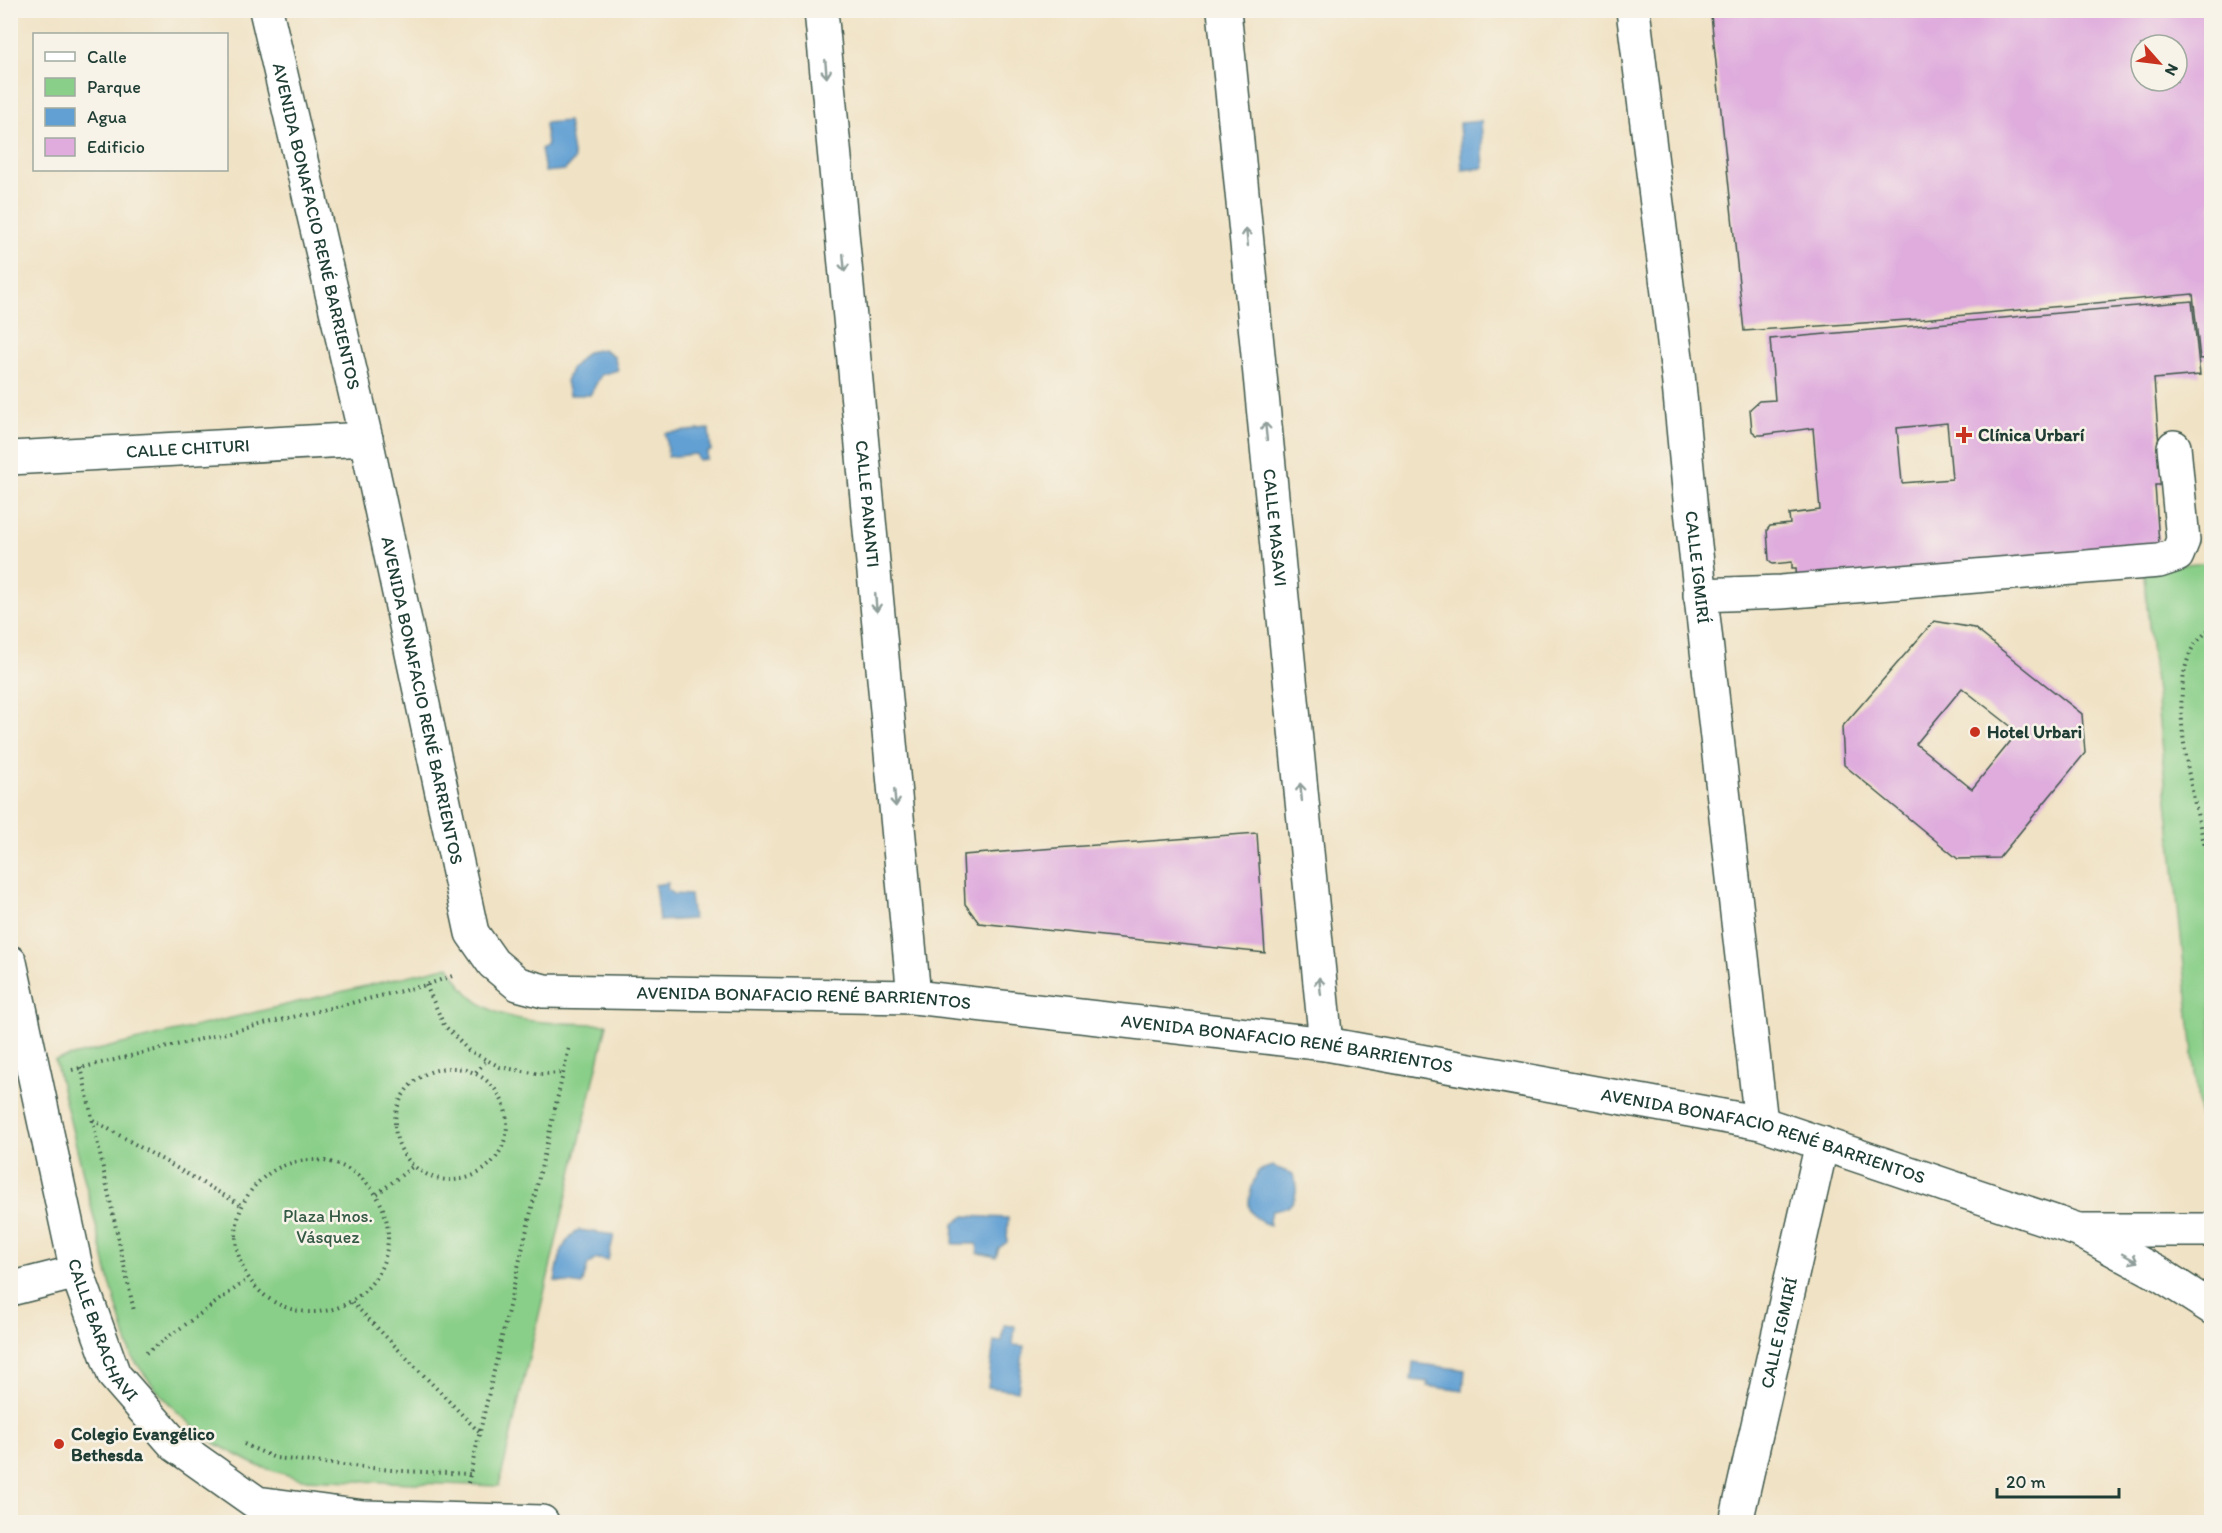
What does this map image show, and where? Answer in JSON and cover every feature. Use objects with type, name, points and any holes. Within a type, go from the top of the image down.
[{"type":"street","name":"AVENIDA BONAFACIO RENÉ BARRIENTOS","points":[[266,10],[366,439],[472,933],[493,963],[518,984],[544,991],[914,997],[1326,1044],[1761,1123],[2078,1230],[2161,1275],[2211,1308]]},
{"type":"street","name":"CALLE PANANTI","points":[[820,10],[914,997]]},
{"type":"street","name":"CALLE MASAVI","points":[[1224,10],[1326,1044]]},
{"type":"street","name":"CALLE IGMIRÍ","points":[[1633,10],[1678,374],[1700,595],[1761,1123]]},
{"type":"street","name":"CALLE CHITURI","points":[[10,458],[366,439]]},
{"type":"street","points":[[1700,595],[1781,592],[2159,561],[2177,555],[2184,540],[2174,447]]},
{"type":"street","name":"CALLE BARACHAVI","points":[[10,962],[77,1272],[114,1375],[175,1445],[257,1503],[364,1517],[542,1522]]},
{"type":"street","name":"CALLE IGMIRÍ","points":[[1736,1522],[1822,1143]]},
{"type":"street","name":"AVENIDA BONAFACIO RENÉ BARRIENTOS","points":[[2078,1230],[2211,1230]]},
{"type":"street","points":[[10,1289],[77,1272]]},
{"type":"path","points":[[2211,626],[2191,650],[2181,685],[2186,766],[2204,843],[2211,852]]},
{"type":"path","points":[[36,1079],[426,985],[493,963]]},
{"type":"path","points":[[426,985],[444,1025],[468,1050],[501,1067],[539,1074],[564,1073]]},
{"type":"path","points":[[468,1485],[569,1048]]},
{"type":"path","points":[[476,1072],[487,1060]]},
{"type":"path","points":[[81,1067],[136,1322]]},
{"type":"path","points":[[444,1067],[476,1072],[500,1094],[508,1125],[499,1156],[473,1177],[441,1181],[412,1167],[395,1139],[396,1107],[414,1080],[444,1067]]},
{"type":"path","points":[[93,1120],[241,1205]]},
{"type":"path","points":[[322,1159],[354,1170],[377,1194],[388,1222],[387,1253],[375,1281],[352,1302],[315,1314],[277,1305],[248,1280],[235,1244],[241,1205],[260,1178],[289,1162],[322,1159]]},
{"type":"path","points":[[377,1194],[412,1167]]},
{"type":"path","points":[[141,1344],[143,1355],[248,1280]]},
{"type":"path","points":[[352,1302],[480,1433]]},
{"type":"path","points":[[234,1440],[275,1458],[401,1471],[471,1474]]},
{"type":"green space","points":[[2211,562],[2211,1210],[2209,1210],[2143,567]]},
{"type":"green space","name":"Plaza Hnos. Vásquez","points":[[449,966],[467,992],[481,1004],[497,1012],[533,1021],[607,1024],[499,1486],[301,1479],[258,1466],[216,1444],[179,1414],[154,1387],[131,1356],[109,1279],[55,1060]]},
{"type":"water","points":[[568,121],[574,160],[565,170],[545,172],[541,149],[547,146],[545,123]]},
{"type":"water","points":[[1481,121],[1484,168],[1462,170],[1459,123]]},
{"type":"water","points":[[603,349],[614,356],[618,370],[601,375],[590,395],[569,395],[566,381],[571,369],[587,352]]},
{"type":"water","points":[[709,429],[711,451],[707,452],[707,459],[698,460],[696,454],[668,457],[665,433]]},
{"type":"water","points":[[668,883],[667,889],[673,894],[690,895],[693,919],[659,921],[655,885]]},
{"type":"water","points":[[1272,1166],[1293,1174],[1296,1192],[1291,1204],[1272,1211],[1269,1219],[1270,1225],[1254,1216],[1250,1210],[1249,1196],[1258,1171]]},
{"type":"water","points":[[965,1216],[1008,1218],[1007,1242],[999,1248],[996,1257],[978,1253],[977,1244],[953,1244],[954,1224]]},
{"type":"water","points":[[579,1230],[614,1235],[608,1260],[596,1259],[588,1265],[582,1285],[555,1281],[564,1246]]},
{"type":"water","points":[[1004,1325],[1015,1326],[1013,1345],[1024,1346],[1018,1391],[988,1387],[994,1341],[1002,1342]]},
{"type":"water","points":[[1413,1363],[1465,1370],[1463,1391],[1427,1386],[1428,1382],[1411,1380]]},
{"type":"building","points":[[1735,10],[2212,10],[2212,358],[2200,359],[2193,294],[1922,319],[1744,331],[1711,15]]},
{"type":"building","name":"Clínica Urbarí","points":[[2192,301],[2200,375],[2154,379],[2162,485],[2155,485],[2160,558],[1797,586],[1796,568],[1792,568],[1792,562],[1773,564],[1769,560],[1767,530],[1770,526],[1790,524],[1789,514],[1820,510],[1813,428],[1762,435],[1757,435],[1752,431],[1750,409],[1759,401],[1775,400],[1770,339]],"holes":[[[1947,423],[1952,479],[1902,483],[1897,428]]]},
{"type":"building","points":[[1934,621],[1974,628],[2082,714],[2085,753],[1999,858],[1958,859],[1844,765],[1842,727]],"holes":[[[1962,688],[2018,732],[1972,789],[1916,744]]]},
{"type":"building","points":[[1257,833],[1265,953],[979,923],[965,904],[963,855]]},
{"type":"place","name":"Clínica Urbarí","points":[[1964,435]]},
{"type":"place","name":"Hotel Urbari","points":[[1975,732]]},
{"type":"place","name":"Colegio Evangélico Bethesda","points":[[59,1444]]}]
